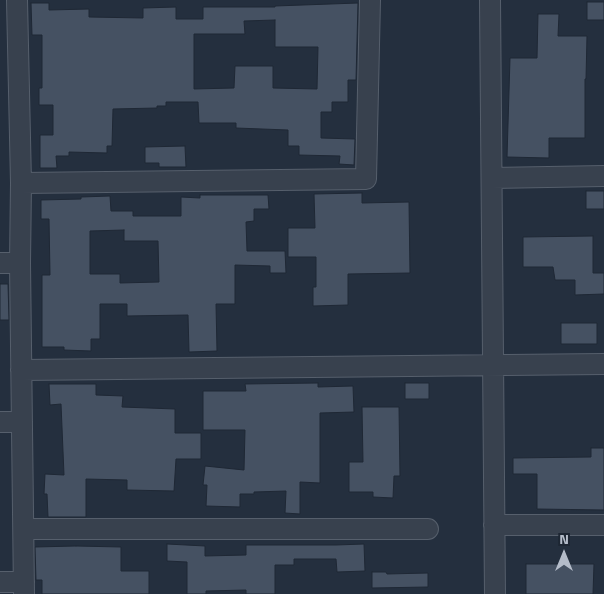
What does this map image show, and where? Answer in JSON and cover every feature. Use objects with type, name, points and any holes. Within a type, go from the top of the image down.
[{"type":"street","points":[[0,582],[24,588],[20,263],[21,183],[9,100],[16,0]]},
{"type":"street","points":[[21,183],[366,179],[370,0]]},
{"type":"street","points":[[490,0],[495,594]]},
{"type":"street","points":[[492,178],[604,176]]},
{"type":"street","points":[[0,263],[20,263]]},
{"type":"street","points":[[21,370],[604,364]]},
{"type":"street","points":[[0,422],[22,422]]},
{"type":"street","points":[[494,525],[604,525]]},
{"type":"street","points":[[24,529],[428,529]]},
{"type":"building","points":[[587,2],[604,2],[604,20],[587,20]]},
{"type":"building","points":[[31,3],[49,3],[49,10],[89,9],[89,17],[143,18],[143,8],[176,7],[176,19],[203,19],[203,7],[275,7],[358,3],[356,80],[348,80],[348,102],[332,102],[332,112],[321,112],[321,138],[355,139],[354,165],[339,164],[340,156],[299,155],[299,146],[288,146],[288,130],[236,128],[236,123],[199,123],[198,102],[166,102],[166,106],[157,106],[157,108],[113,109],[112,146],[107,146],[107,153],[69,152],[69,156],[56,156],[57,168],[40,168],[40,135],[53,135],[53,105],[39,105],[39,88],[42,88],[42,35],[32,35]],"holes":[[[275,20],[275,47],[318,47],[317,89],[273,88],[273,66],[235,66],[234,88],[194,89],[194,34],[245,34],[244,21]]]},
{"type":"building","points":[[538,14],[559,14],[558,36],[587,36],[585,138],[549,138],[549,158],[507,157],[510,58],[537,58]]},
{"type":"building","points":[[185,146],[186,167],[159,167],[159,163],[145,163],[145,147]]},
{"type":"building","points":[[586,191],[604,191],[604,209],[586,209]]},
{"type":"building","points":[[362,193],[362,203],[409,202],[410,273],[348,274],[348,305],[313,306],[313,287],[316,287],[316,257],[288,257],[288,228],[315,228],[314,194]]},
{"type":"building","points":[[200,195],[268,195],[269,209],[254,209],[254,221],[246,222],[247,251],[285,251],[286,273],[270,273],[270,266],[235,265],[235,304],[216,304],[217,351],[189,352],[188,315],[127,316],[127,304],[100,304],[100,339],[91,339],[91,351],[64,350],[64,347],[42,347],[42,275],[50,275],[49,219],[41,219],[41,200],[110,196],[111,211],[133,211],[133,216],[181,216],[181,197],[200,198]],"holes":[[[124,230],[124,241],[158,241],[159,282],[120,283],[120,274],[90,274],[90,231]]]},
{"type":"building","points":[[593,236],[593,273],[604,273],[604,294],[575,295],[575,280],[555,280],[553,267],[523,267],[523,237]]},
{"type":"building","points":[[0,284],[8,284],[9,320],[0,320]]},
{"type":"building","points":[[561,323],[597,323],[597,344],[561,344]]},
{"type":"building","points":[[318,383],[318,387],[353,386],[354,412],[320,413],[320,483],[300,482],[300,514],[285,513],[286,491],[240,494],[240,507],[206,506],[207,485],[203,485],[205,466],[244,470],[245,430],[203,430],[203,391],[246,391],[245,384]]},
{"type":"building","points":[[405,383],[429,383],[429,399],[405,399]]},
{"type":"building","points":[[49,384],[96,384],[96,395],[123,396],[122,407],[175,409],[175,433],[201,433],[201,459],[176,459],[174,491],[127,490],[127,480],[86,479],[86,517],[48,517],[47,494],[44,494],[45,474],[64,475],[61,404],[50,405]]},
{"type":"building","points":[[362,407],[399,407],[400,476],[394,476],[393,498],[373,497],[373,492],[349,492],[349,462],[363,462]]},
{"type":"building","points":[[591,448],[604,448],[604,510],[537,509],[537,474],[513,474],[513,458],[591,457]]},
{"type":"building","points":[[167,544],[205,546],[205,556],[246,555],[246,545],[364,544],[365,571],[337,572],[336,559],[294,559],[294,565],[275,565],[275,594],[246,594],[246,590],[206,591],[206,594],[187,594],[187,562],[167,561]]},
{"type":"building","points":[[35,547],[121,547],[121,571],[149,571],[149,594],[42,594],[42,580],[36,580]]},
{"type":"building","points":[[526,564],[594,564],[593,594],[526,594]]},
{"type":"building","points":[[372,572],[386,572],[387,574],[428,573],[428,587],[372,588]]}]
